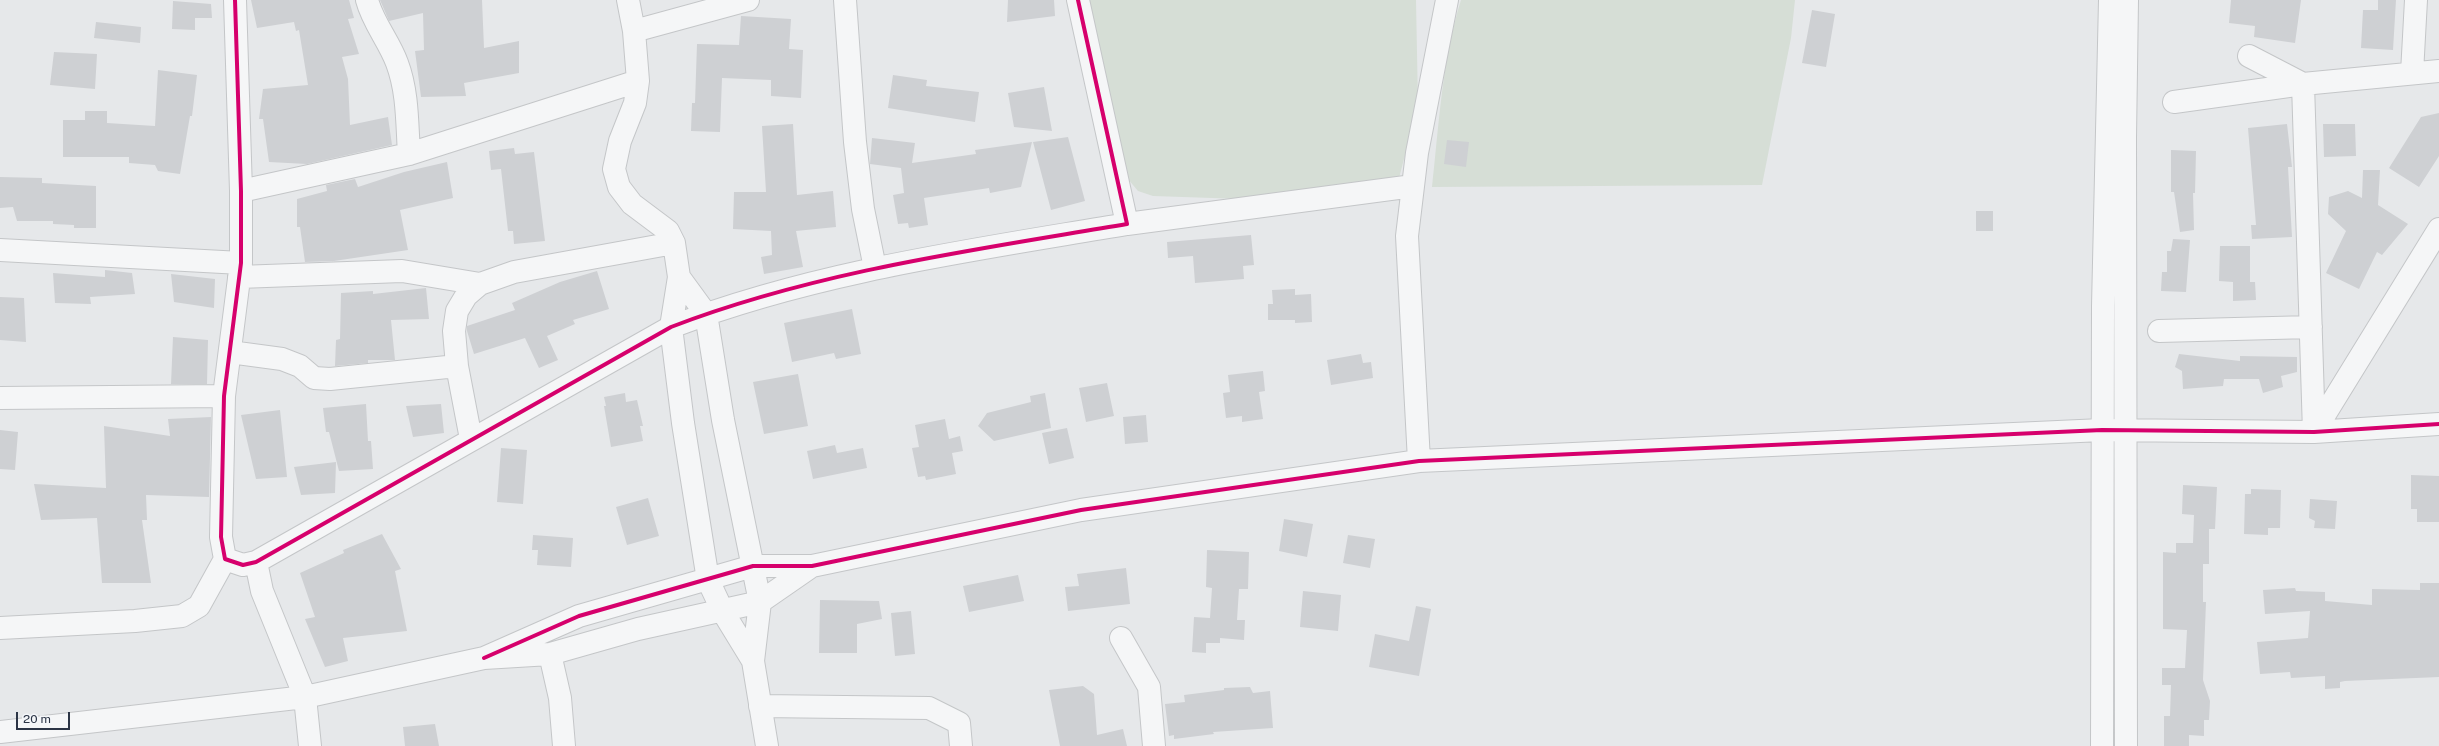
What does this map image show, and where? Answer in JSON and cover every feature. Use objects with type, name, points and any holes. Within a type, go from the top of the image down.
[{"type":"street","points":[[0,628],[135,621],[182,616],[199,606],[225,559],[221,538],[224,396],[240,270],[241,191],[235,0]]},
{"type":"street","points":[[367,0],[370,11],[397,63],[403,82],[409,154]]},
{"type":"street","points":[[628,0],[634,31],[638,81],[635,104],[620,141],[614,169],[618,187],[632,204],[668,231],[674,242],[679,277],[671,327],[683,424],[708,580],[723,612],[753,662]]},
{"type":"street","points":[[634,31],[748,0]]},
{"type":"street","points":[[845,0],[855,142],[863,209],[875,268]]},
{"type":"street","points":[[1078,0],[1127,224]]},
{"type":"street","points":[[1419,460],[1407,236],[1417,153],[1447,0]]},
{"type":"street","points":[[2412,73],[2416,0]]},
{"type":"street","points":[[2102,746],[2103,306],[2113,1]]},
{"type":"street","points":[[2113,1],[2125,430],[2126,746]]},
{"type":"street","points":[[2249,56],[2302,84]]},
{"type":"street","points":[[2174,102],[2302,84],[2439,71]]},
{"type":"street","points":[[241,191],[409,154],[638,81]]},
{"type":"street","points":[[2302,84],[2314,432]]},
{"type":"street","points":[[225,559],[243,565],[256,562],[671,327],[706,314],[875,268],[1127,224],[1413,186]]},
{"type":"street","points":[[2314,432],[2439,229]]},
{"type":"street","points":[[471,439],[457,366],[454,331],[457,311],[466,296],[480,284],[514,272],[674,242]]},
{"type":"street","points":[[0,250],[240,270],[402,270],[480,284]]},
{"type":"street","points":[[679,277],[706,314],[724,420],[760,602],[753,662],[767,746]]},
{"type":"street","points":[[2159,331],[2311,327]]},
{"type":"street","points":[[230,352],[282,359],[300,366],[314,378],[330,379],[457,366]]},
{"type":"street","points":[[0,398],[224,396]]},
{"type":"street","points":[[484,658],[580,616],[753,566],[812,566],[1081,510],[1419,460],[2102,430],[2314,432],[2439,424]]},
{"type":"street","points":[[256,562],[262,591],[306,697],[310,746]]},
{"type":"street","points":[[0,732],[306,697],[484,658],[550,654],[638,630],[723,612],[760,602],[812,566]]},
{"type":"street","points":[[1121,638],[1149,687],[1154,746]]},
{"type":"street","points":[[550,654],[560,698],[564,746]]},
{"type":"street","points":[[760,706],[929,708],[959,723],[961,746]]},
{"type":"shaded area","points":[[1082,0],[1416,0],[1418,105],[1398,182],[1242,199],[1153,196],[1138,191],[1123,173]]},
{"type":"shaded area","points":[[1461,0],[1795,0],[1791,38],[1762,185],[1432,187],[1445,69],[1449,46]]},
{"type":"building","points":[[251,0],[349,0],[354,18],[348,19],[359,54],[342,57],[348,79],[350,125],[388,117],[392,145],[307,164],[269,162],[263,119],[259,119],[263,89],[308,85],[299,30],[296,31],[294,22],[257,28]]},
{"type":"building","points":[[380,0],[482,0],[484,48],[519,41],[519,73],[464,83],[466,96],[421,97],[415,51],[424,50],[423,13],[389,21]]},
{"type":"building","points":[[1008,0],[1054,0],[1055,16],[1007,22]]},
{"type":"building","points":[[2231,0],[2301,0],[2295,43],[2254,37],[2255,26],[2229,23]]},
{"type":"building","points":[[2378,0],[2396,0],[2393,50],[2361,48],[2363,10],[2378,10]]},
{"type":"building","points":[[173,1],[211,4],[212,18],[195,18],[195,30],[172,29]]},
{"type":"building","points":[[1812,10],[1835,14],[1826,67],[1802,63]]},
{"type":"building","points":[[741,16],[791,19],[789,49],[803,50],[801,98],[771,96],[771,80],[722,78],[720,132],[691,131],[692,103],[695,103],[697,44],[739,45]]},
{"type":"building","points":[[96,22],[141,27],[140,43],[94,38]]},
{"type":"building","points":[[54,52],[97,54],[95,89],[50,85]]},
{"type":"building","points":[[158,70],[197,75],[192,116],[190,116],[180,174],[158,171],[155,165],[129,163],[129,157],[63,157],[63,120],[85,120],[85,111],[107,111],[107,123],[155,126]]},
{"type":"building","points":[[893,75],[927,80],[926,86],[979,92],[975,122],[888,108]]},
{"type":"building","points":[[1044,87],[1052,131],[1014,127],[1008,93]]},
{"type":"building","points":[[2439,113],[2439,156],[2419,187],[2389,168],[2421,117]]},
{"type":"building","points":[[793,124],[797,195],[833,191],[836,227],[796,231],[803,267],[764,274],[761,257],[772,255],[771,231],[733,229],[734,192],[766,192],[762,126]]},
{"type":"building","points":[[2287,124],[2292,167],[2288,167],[2292,237],[2252,239],[2251,225],[2256,225],[2248,128]]},
{"type":"building","points":[[2323,124],[2355,124],[2356,156],[2324,157]]},
{"type":"building","points":[[1068,137],[1085,201],[1051,210],[1033,142]]},
{"type":"building","points":[[872,138],[915,143],[912,163],[976,154],[975,150],[1032,142],[1021,187],[990,193],[989,188],[924,198],[928,225],[909,228],[908,223],[898,224],[893,195],[904,193],[901,168],[870,164]]},
{"type":"building","points":[[1447,140],[1469,142],[1466,167],[1444,164]]},
{"type":"building","points":[[514,148],[515,154],[534,152],[545,241],[514,244],[513,231],[508,231],[501,169],[491,170],[489,151]]},
{"type":"building","points":[[2171,150],[2196,151],[2195,193],[2193,193],[2194,230],[2180,232],[2174,192],[2171,192]]},
{"type":"building","points":[[447,162],[453,198],[400,210],[408,250],[334,261],[305,262],[300,227],[297,227],[297,199],[327,191],[326,185],[355,179],[358,187],[404,172]]},
{"type":"building","points":[[2363,170],[2380,170],[2378,205],[2408,224],[2382,255],[2377,252],[2359,289],[2326,273],[2346,231],[2328,214],[2329,197],[2348,191],[2362,198]]},
{"type":"building","points":[[0,177],[42,178],[42,183],[96,186],[96,228],[74,228],[74,225],[53,224],[53,221],[17,221],[13,207],[0,208]]},
{"type":"building","points":[[1976,211],[1993,211],[1993,231],[1976,231]]},
{"type":"building","points":[[1251,235],[1254,265],[1243,266],[1244,279],[1195,283],[1193,256],[1168,258],[1167,242]]},
{"type":"building","points":[[2173,239],[2190,240],[2186,292],[2161,291],[2162,272],[2167,272],[2167,251],[2171,251]]},
{"type":"building","points":[[2220,246],[2250,246],[2250,282],[2255,282],[2256,300],[2233,301],[2233,282],[2219,281]]},
{"type":"building","points":[[105,270],[132,273],[135,294],[90,297],[91,304],[55,303],[53,273],[105,277]]},
{"type":"building","points":[[597,271],[609,309],[573,320],[575,324],[547,336],[558,360],[539,368],[525,338],[474,354],[467,331],[467,326],[515,310],[512,303],[560,282]]},
{"type":"building","points":[[171,274],[215,279],[214,308],[174,302]]},
{"type":"building","points":[[426,288],[429,319],[391,320],[395,360],[368,360],[368,363],[335,366],[336,340],[340,339],[341,293],[373,291],[373,294]]},
{"type":"building","points":[[1295,289],[1295,295],[1311,294],[1312,322],[1295,323],[1295,320],[1268,320],[1268,304],[1273,304],[1272,290]]},
{"type":"building","points":[[0,297],[24,298],[26,342],[0,340]]},
{"type":"building","points":[[852,309],[861,354],[836,359],[834,353],[792,362],[784,323]]},
{"type":"building","points":[[173,337],[208,340],[207,384],[171,384]]},
{"type":"building","points":[[1361,354],[1363,363],[1371,362],[1373,378],[1331,385],[1327,360]]},
{"type":"building","points":[[2179,354],[2240,361],[2240,356],[2297,357],[2297,372],[2281,376],[2283,387],[2263,393],[2259,379],[2224,379],[2223,386],[2183,389],[2182,371],[2175,367]]},
{"type":"building","points":[[1263,371],[1265,391],[1259,392],[1263,419],[1242,422],[1242,416],[1226,418],[1223,393],[1230,392],[1228,375]]},
{"type":"building","points":[[798,374],[808,426],[764,434],[753,382]]},
{"type":"building","points":[[1107,383],[1114,416],[1086,422],[1079,388]]},
{"type":"building","points":[[625,393],[626,402],[637,400],[643,426],[640,426],[643,441],[611,447],[604,406],[606,406],[604,397]]},
{"type":"building","points":[[1045,393],[1051,428],[994,441],[978,426],[987,413],[1031,402],[1030,396]]},
{"type":"building","points":[[366,404],[368,441],[371,441],[373,469],[339,471],[329,432],[326,432],[323,408]]},
{"type":"building","points":[[441,404],[444,433],[413,437],[406,406]]},
{"type":"building","points":[[280,410],[287,477],[256,479],[241,415]]},
{"type":"building","points":[[1146,415],[1148,442],[1125,444],[1123,417]]},
{"type":"building","points":[[211,417],[209,497],[146,495],[147,520],[142,520],[151,583],[102,583],[97,518],[41,520],[34,484],[106,488],[104,426],[170,436],[168,419]]},
{"type":"building","points":[[945,419],[949,439],[960,436],[963,451],[952,453],[956,474],[926,480],[925,476],[918,477],[912,448],[919,447],[915,425]]},
{"type":"building","points":[[1067,428],[1074,458],[1049,464],[1042,433]]},
{"type":"building","points":[[0,430],[18,432],[15,470],[0,469]]},
{"type":"building","points":[[835,445],[837,453],[863,448],[867,468],[813,479],[807,451]]},
{"type":"building","points":[[501,448],[527,450],[523,504],[497,502]]},
{"type":"building","points":[[336,462],[335,493],[301,495],[294,467]]},
{"type":"building","points":[[2411,475],[2439,476],[2439,522],[2417,522],[2417,509],[2411,509]]},
{"type":"building","points":[[2183,485],[2217,487],[2215,529],[2209,529],[2209,564],[2203,564],[2203,602],[2206,602],[2203,680],[2210,701],[2209,720],[2204,720],[2204,736],[2189,735],[2189,746],[2164,746],[2164,716],[2170,716],[2171,685],[2162,685],[2162,668],[2185,668],[2187,630],[2163,629],[2163,552],[2176,553],[2176,543],[2193,543],[2194,515],[2182,514]]},
{"type":"building","points":[[2251,489],[2281,490],[2280,528],[2268,528],[2268,535],[2244,534],[2245,494],[2251,494]]},
{"type":"building","points":[[648,498],[659,536],[627,545],[616,507]]},
{"type":"building","points":[[2310,499],[2337,501],[2335,529],[2314,528],[2315,521],[2309,518]]},
{"type":"building","points":[[1284,519],[1313,524],[1307,557],[1279,551]]},
{"type":"building","points":[[382,534],[401,569],[395,571],[407,631],[343,638],[348,661],[325,667],[305,619],[315,617],[300,573],[344,553],[343,550]]},
{"type":"building","points":[[533,535],[573,538],[571,567],[537,565],[538,550],[532,550]]},
{"type":"building","points":[[1348,535],[1375,539],[1370,568],[1343,563]]},
{"type":"building","points":[[1207,550],[1249,552],[1248,589],[1239,589],[1237,620],[1245,620],[1244,640],[1220,638],[1220,643],[1206,643],[1206,653],[1192,652],[1194,617],[1210,618],[1212,588],[1206,587]]},
{"type":"building","points":[[1126,568],[1130,604],[1068,611],[1065,587],[1079,586],[1077,574]]},
{"type":"building","points":[[1018,575],[1024,601],[969,612],[963,586]]},
{"type":"building","points":[[2420,583],[2439,583],[2439,677],[2345,681],[2340,682],[2340,688],[2325,689],[2325,676],[2291,678],[2290,672],[2260,674],[2257,642],[2308,638],[2310,611],[2265,614],[2263,590],[2295,588],[2296,591],[2325,592],[2325,601],[2372,605],[2372,589],[2420,590]]},
{"type":"building","points":[[1303,591],[1341,595],[1338,631],[1300,627]]},
{"type":"building","points":[[820,600],[879,601],[882,619],[857,624],[857,653],[819,653]]},
{"type":"building","points":[[1416,606],[1431,609],[1419,676],[1369,667],[1375,634],[1409,641]]},
{"type":"building","points":[[911,611],[915,654],[895,656],[891,613]]},
{"type":"building","points":[[1083,686],[1094,694],[1097,735],[1123,729],[1127,746],[1060,746],[1049,690]]},
{"type":"building","points":[[1250,687],[1253,693],[1270,691],[1273,728],[1213,732],[1214,734],[1174,739],[1174,735],[1169,736],[1165,704],[1185,702],[1184,695],[1224,690],[1224,688]]},
{"type":"building","points":[[435,724],[439,746],[405,746],[403,727]]},
{"type":"cycle path","points":[[235,0],[241,191],[241,263],[224,396],[221,537],[225,559],[243,565],[256,562],[671,327],[782,291],[896,264],[1127,224],[1078,0]]},
{"type":"cycle path","points":[[484,658],[579,616],[753,566],[812,566],[1081,510],[1419,461],[2102,430],[2314,432],[2439,424]]}]
